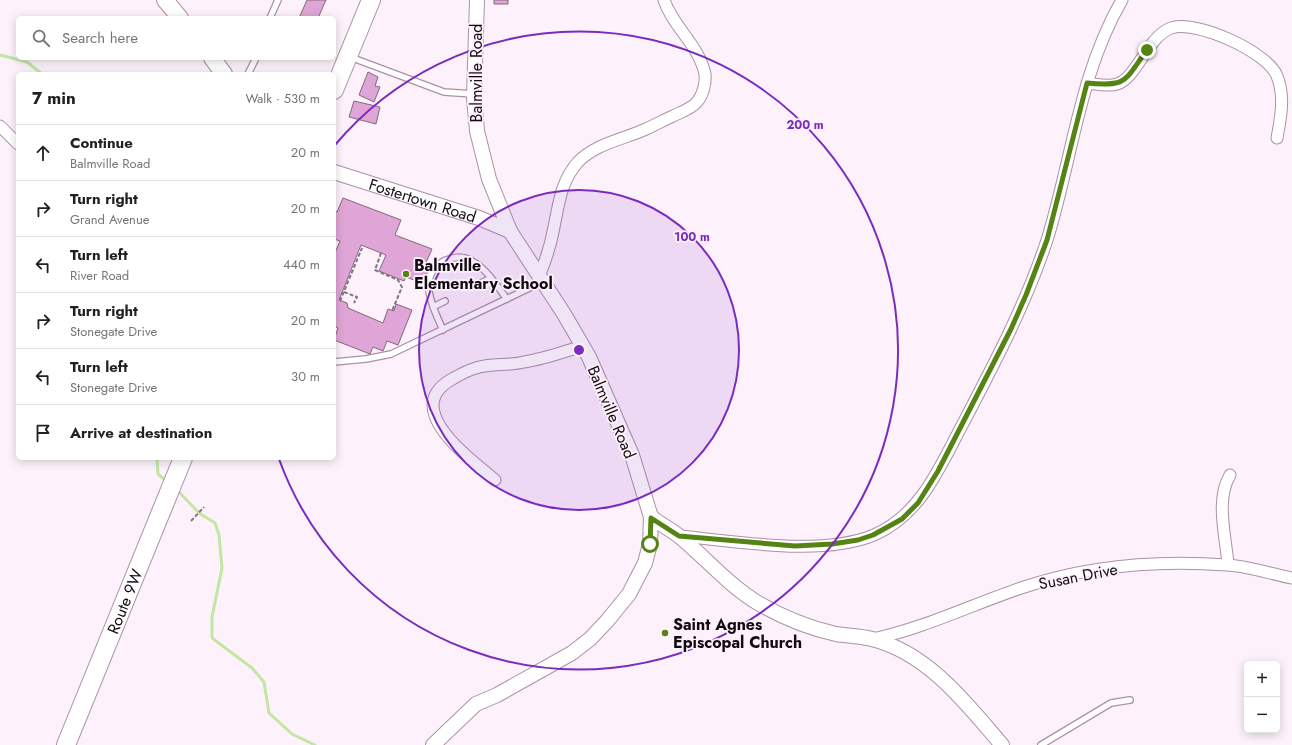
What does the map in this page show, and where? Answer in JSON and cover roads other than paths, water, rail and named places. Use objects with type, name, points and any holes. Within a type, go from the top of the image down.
[{"type":"highway","points":[[336,85],[371,0]]},
{"type":"highway","name":"Route 9W","points":[[66,745],[182,460]]},
{"type":"main road","points":[[166,0],[178,16]]},
{"type":"main road","points":[[214,60],[222,72]]},
{"type":"street","name":"Balmville Road","points":[[433,745],[476,704],[497,695],[572,653],[590,639],[629,594],[642,570],[650,544],[651,518],[632,455],[609,401],[583,346],[510,231],[490,179],[479,138],[474,94],[476,0]]},
{"type":"street","points":[[541,279],[561,192],[567,176],[578,162],[586,155],[605,145],[646,129],[690,108],[697,102],[705,86],[705,75],[699,55],[668,11],[664,0]]},
{"type":"street","points":[[679,536],[795,546],[832,544],[873,535],[902,519],[918,503],[938,471],[1011,329],[1026,295],[1047,240],[1087,83],[1098,48],[1110,20],[1122,0]]},
{"type":"street","points":[[1087,83],[1117,84],[1126,79],[1160,35],[1172,28],[1193,28],[1213,33],[1237,42],[1259,56],[1277,74],[1282,91],[1282,114],[1277,138]]},
{"type":"street","points":[[0,126],[16,142]]},
{"type":"street","name":"Fostertown Road","points":[[336,174],[479,218],[510,231]]},
{"type":"street","points":[[495,480],[459,450],[438,424],[432,409],[434,395],[444,383],[476,368],[524,363],[583,346]]},
{"type":"street","points":[[1228,565],[1222,500],[1225,484],[1230,475]]},
{"type":"street","points":[[651,518],[679,536],[730,584],[758,603],[794,621],[821,630],[873,639],[894,647],[915,658],[934,672],[959,695],[1002,745]]},
{"type":"street","name":"Susan Drive","points":[[873,639],[897,634],[1020,588],[1051,579],[1091,571],[1145,565],[1228,565],[1292,578]]},
{"type":"lane","points":[[271,16],[278,0]]},
{"type":"lane","points":[[348,56],[444,92],[474,94]]},
{"type":"lane","points":[[249,72],[255,60]]},
{"type":"lane","points":[[443,330],[430,300],[429,278],[441,262],[450,258],[462,257],[472,261],[491,278],[506,299]]},
{"type":"lane","points":[[479,284],[491,278]]},
{"type":"lane","points":[[336,362],[366,359],[391,354],[506,299],[541,279]]},
{"type":"lane","points":[[433,307],[445,301]]},
{"type":"lane","points":[[1042,745],[1111,703],[1130,700]]},
{"type":"waterway","points":[[0,55],[16,59]]},
{"type":"waterway","points":[[19,60],[27,62],[40,72]]},
{"type":"waterway","points":[[157,460],[158,474],[164,479]]},
{"type":"waterway","points":[[179,492],[199,513],[215,523],[219,535],[222,568],[212,617],[212,638],[252,668],[264,682],[269,713],[292,734],[315,745]]},
{"type":"place","name":"Balmville Elementary School","points":[[406,274]]},
{"type":"place","name":"Saint Agnes Episcopal Church","points":[[665,633]]}]
